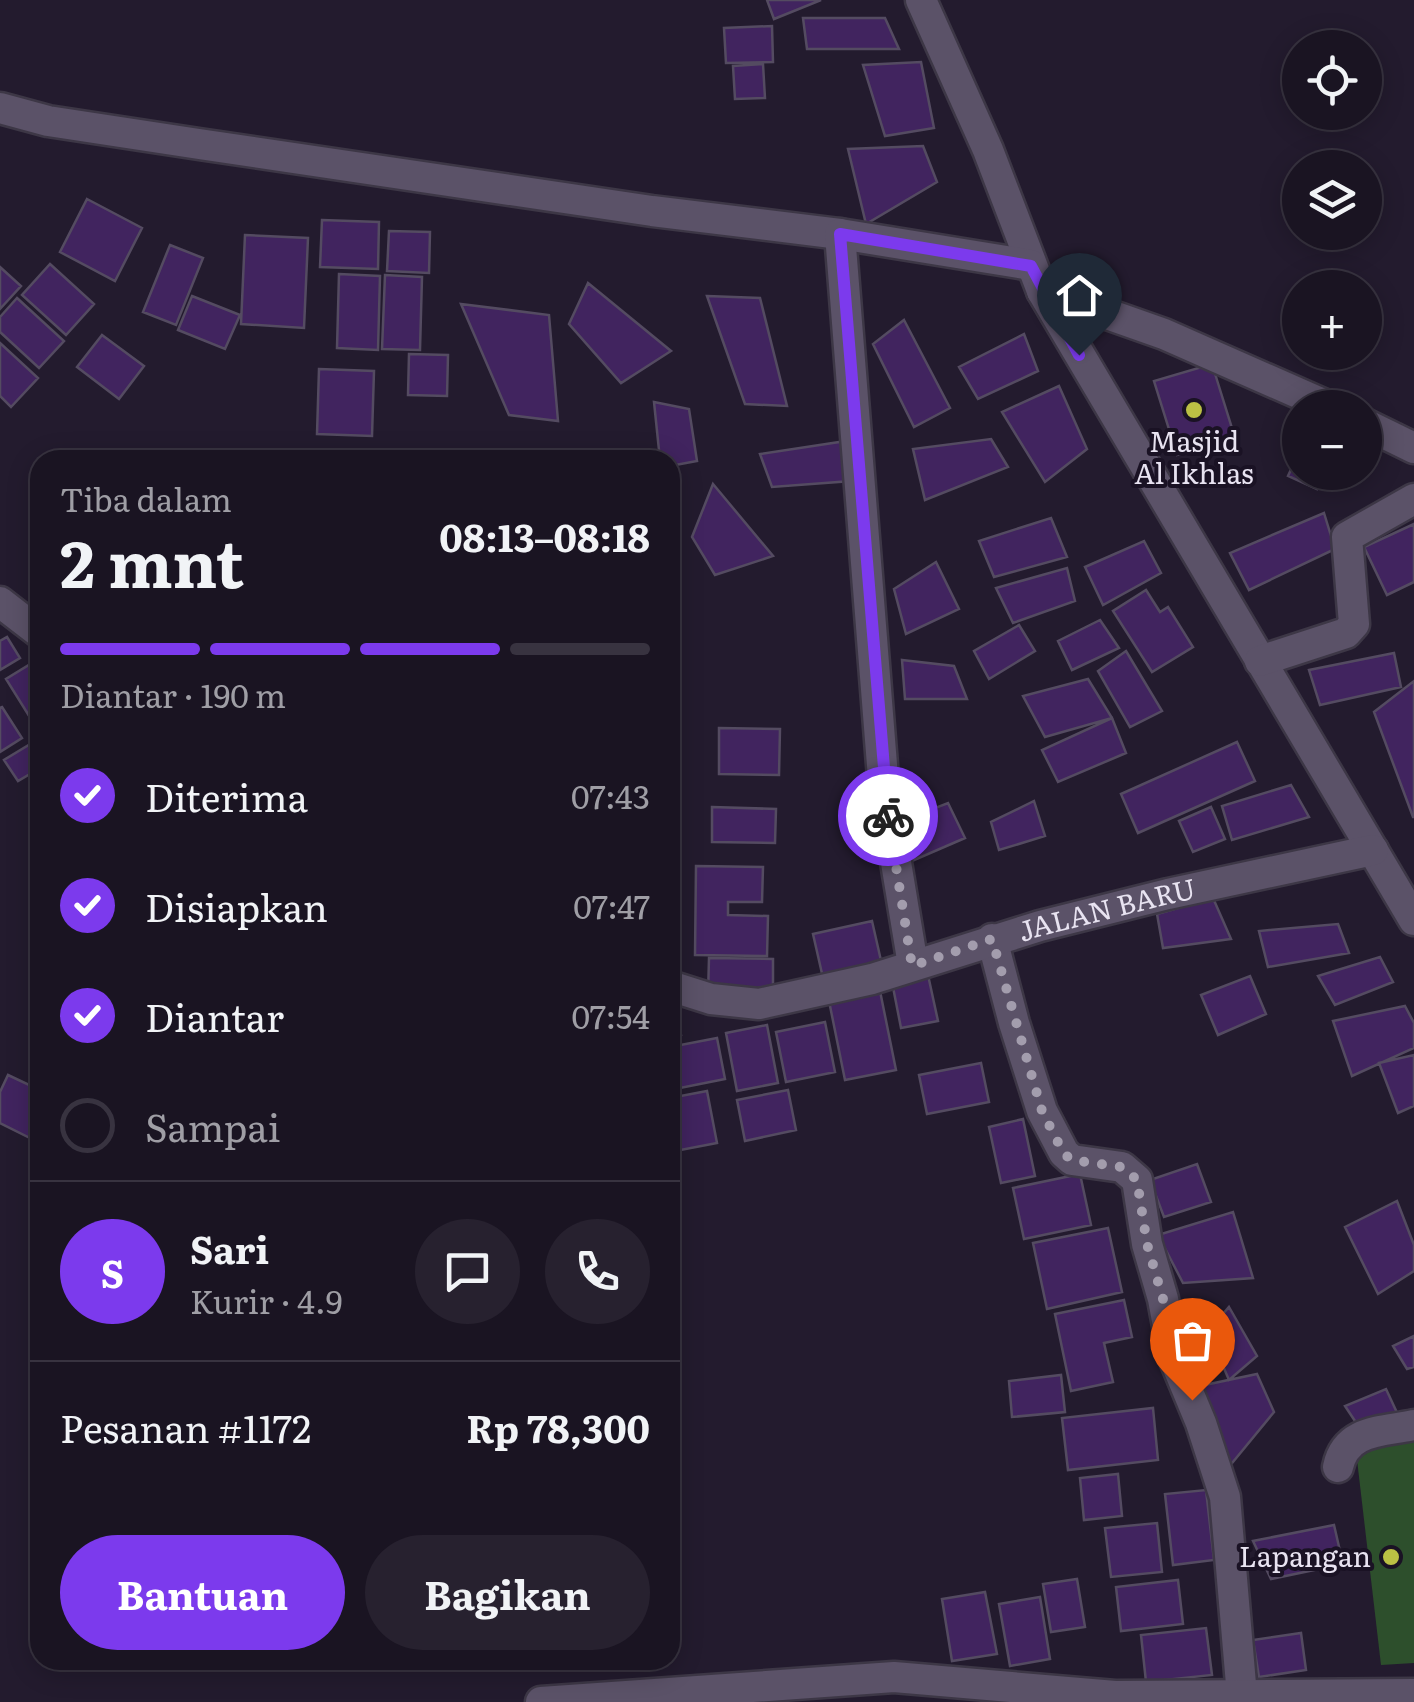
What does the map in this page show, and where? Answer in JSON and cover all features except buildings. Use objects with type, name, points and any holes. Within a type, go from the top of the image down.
[{"type":"street","points":[[921,0],[981,134],[1037,278],[1414,920]]},
{"type":"street","points":[[0,108],[48,121],[200,144],[652,211],[840,234],[1037,278],[1291,390]]},
{"type":"street","points":[[840,234],[884,790],[912,966]]},
{"type":"street","points":[[1382,432],[1414,448]]},
{"type":"street","points":[[1260,661],[1346,633],[1354,624],[1347,537],[1414,499]]},
{"type":"street","points":[[0,602],[30,625]]},
{"type":"street","name":"JALAN BARU","points":[[680,989],[711,1000],[759,1004],[872,980],[992,939],[1168,894],[1374,850]]},
{"type":"street","points":[[992,939],[1042,1111],[1064,1154],[1072,1160],[1122,1167],[1137,1180],[1147,1244],[1174,1358],[1201,1423],[1224,1497],[1242,1696]]},
{"type":"street","points":[[1338,1467],[1347,1444],[1360,1436],[1414,1425]]},
{"type":"street","points":[[541,1702],[894,1678],[1115,1699],[1414,1694]]},
{"type":"green space","name":"Lapangan","points":[[1414,1440],[1414,1663],[1381,1665],[1356,1451]]},
{"type":"way so far","points":[[888,816],[912,966],[992,939],[1042,1111],[1064,1154],[1072,1160],[1122,1167],[1137,1180],[1147,1244],[1174,1358],[1192,1400]]},
{"type":"place","name":"Masjid Al Ikhlas","points":[[1194,410]]},
{"type":"place","name":"Lapangan","points":[[1391,1557]]},
{"type":"route","points":[[888,816],[840,234],[1031,266],[1079,355]]}]
